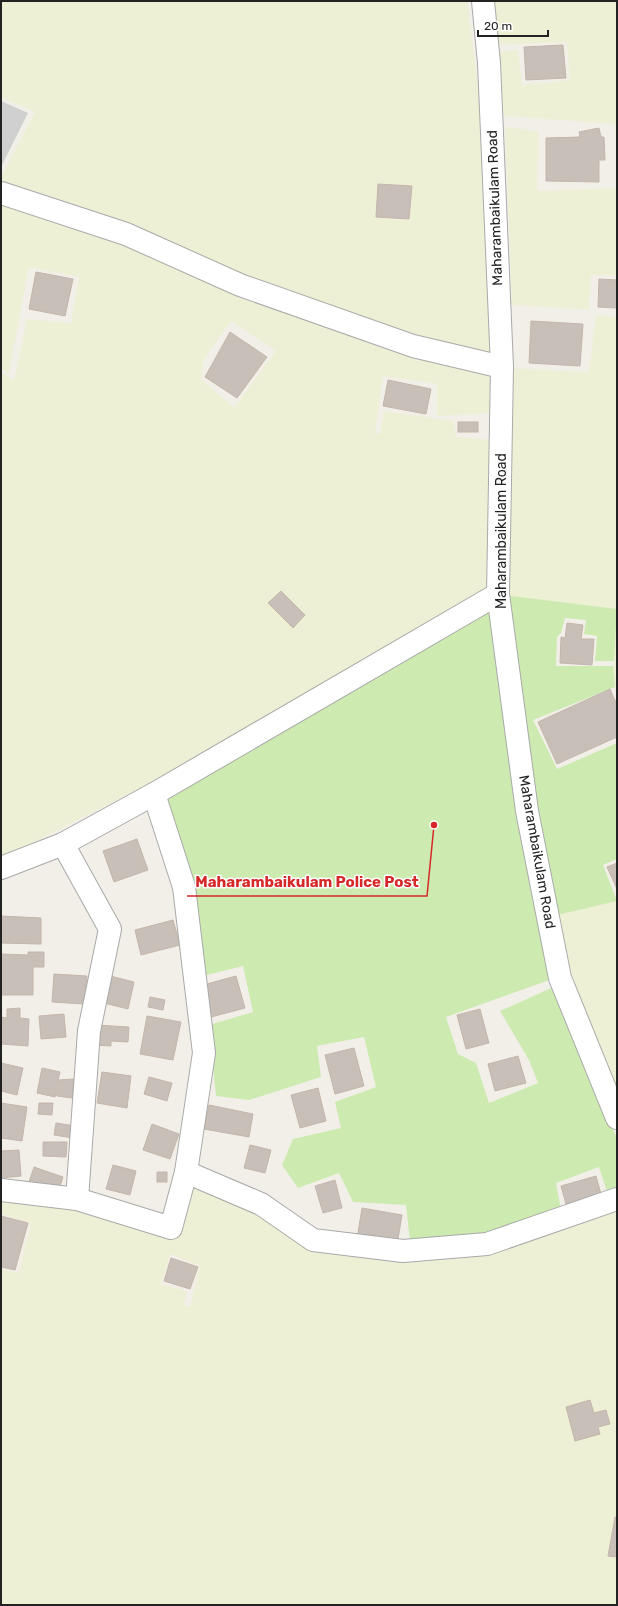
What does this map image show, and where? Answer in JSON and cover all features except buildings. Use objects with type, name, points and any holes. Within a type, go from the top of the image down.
[{"type":"street","name":"Maharambaikulam Road","points":[[483,1],[489,63],[502,367],[498,594],[527,811],[560,978],[617,1118]]},
{"type":"street","points":[[1,193],[126,234],[240,285],[413,346],[502,367]]},
{"type":"street","points":[[1,868],[63,844],[154,794],[498,594]]},
{"type":"street","points":[[1,1190],[77,1199],[171,1228],[186,1172],[204,1053],[184,887],[154,794]]},
{"type":"street","points":[[63,844],[110,929],[89,1031],[77,1199]]},
{"type":"street","points":[[186,1172],[261,1204],[313,1240],[403,1251],[486,1244],[617,1199]]},
{"type":"shaded area","points":[[1,101],[28,113],[1,167]]},
{"type":"green space","points":[[1,1],[467,1],[492,191],[498,361],[240,281],[1,189],[1,177],[35,112],[1,97]]},
{"type":"green space","points":[[489,1],[617,1],[617,161],[615,124],[504,116],[495,52],[518,50],[522,85],[570,80],[567,42],[493,45]]},
{"type":"green space","points":[[505,127],[539,131],[537,191],[617,188],[617,276],[591,275],[589,310],[512,305]]},
{"type":"green space","points":[[1,199],[126,240],[364,341],[497,372],[496,413],[437,416],[437,384],[383,376],[375,433],[380,434],[384,411],[454,421],[456,437],[496,440],[492,590],[256,729],[1,859],[1,372],[14,381],[27,319],[71,323],[79,277],[29,267],[9,374],[1,368]],"holes":[[[231,321],[276,351],[234,408],[201,379],[204,359]]]},
{"type":"green space","points":[[596,315],[617,317],[617,609],[504,595],[507,368],[589,372]]},
{"type":"green space","points":[[504,595],[617,609],[614,661],[595,661],[597,636],[584,634],[586,620],[565,618],[561,633],[557,637],[556,666],[613,666],[615,687],[533,720],[557,769],[617,743],[617,859],[603,865],[617,901],[553,916]]},
{"type":"green space","points":[[494,603],[555,978],[446,1017],[458,1054],[476,1063],[489,1103],[538,1083],[529,1060],[500,1011],[558,985],[602,1105],[617,1138],[617,1195],[609,1198],[599,1167],[556,1183],[561,1210],[486,1236],[410,1242],[406,1205],[353,1202],[339,1173],[298,1188],[282,1165],[293,1139],[341,1128],[335,1102],[376,1087],[364,1037],[317,1046],[321,1077],[249,1100],[216,1096],[209,1025],[253,1012],[243,966],[203,976],[160,798]]},
{"type":"green space","points":[[617,609],[617,693],[613,666]]},
{"type":"green space","points":[[617,901],[617,1099],[560,955],[553,916]]},
{"type":"green space","points":[[190,1182],[257,1209],[313,1247],[403,1256],[617,1205],[617,1605],[1,1605],[1,1269],[19,1273],[31,1223],[1,1214],[1,1194],[175,1229]],"holes":[[[171,1254],[200,1266],[190,1307],[184,1306],[187,1291],[161,1284]]]},
{"type":"place","name":"Maharambaikulam Police Post","points":[[434,825]]}]
